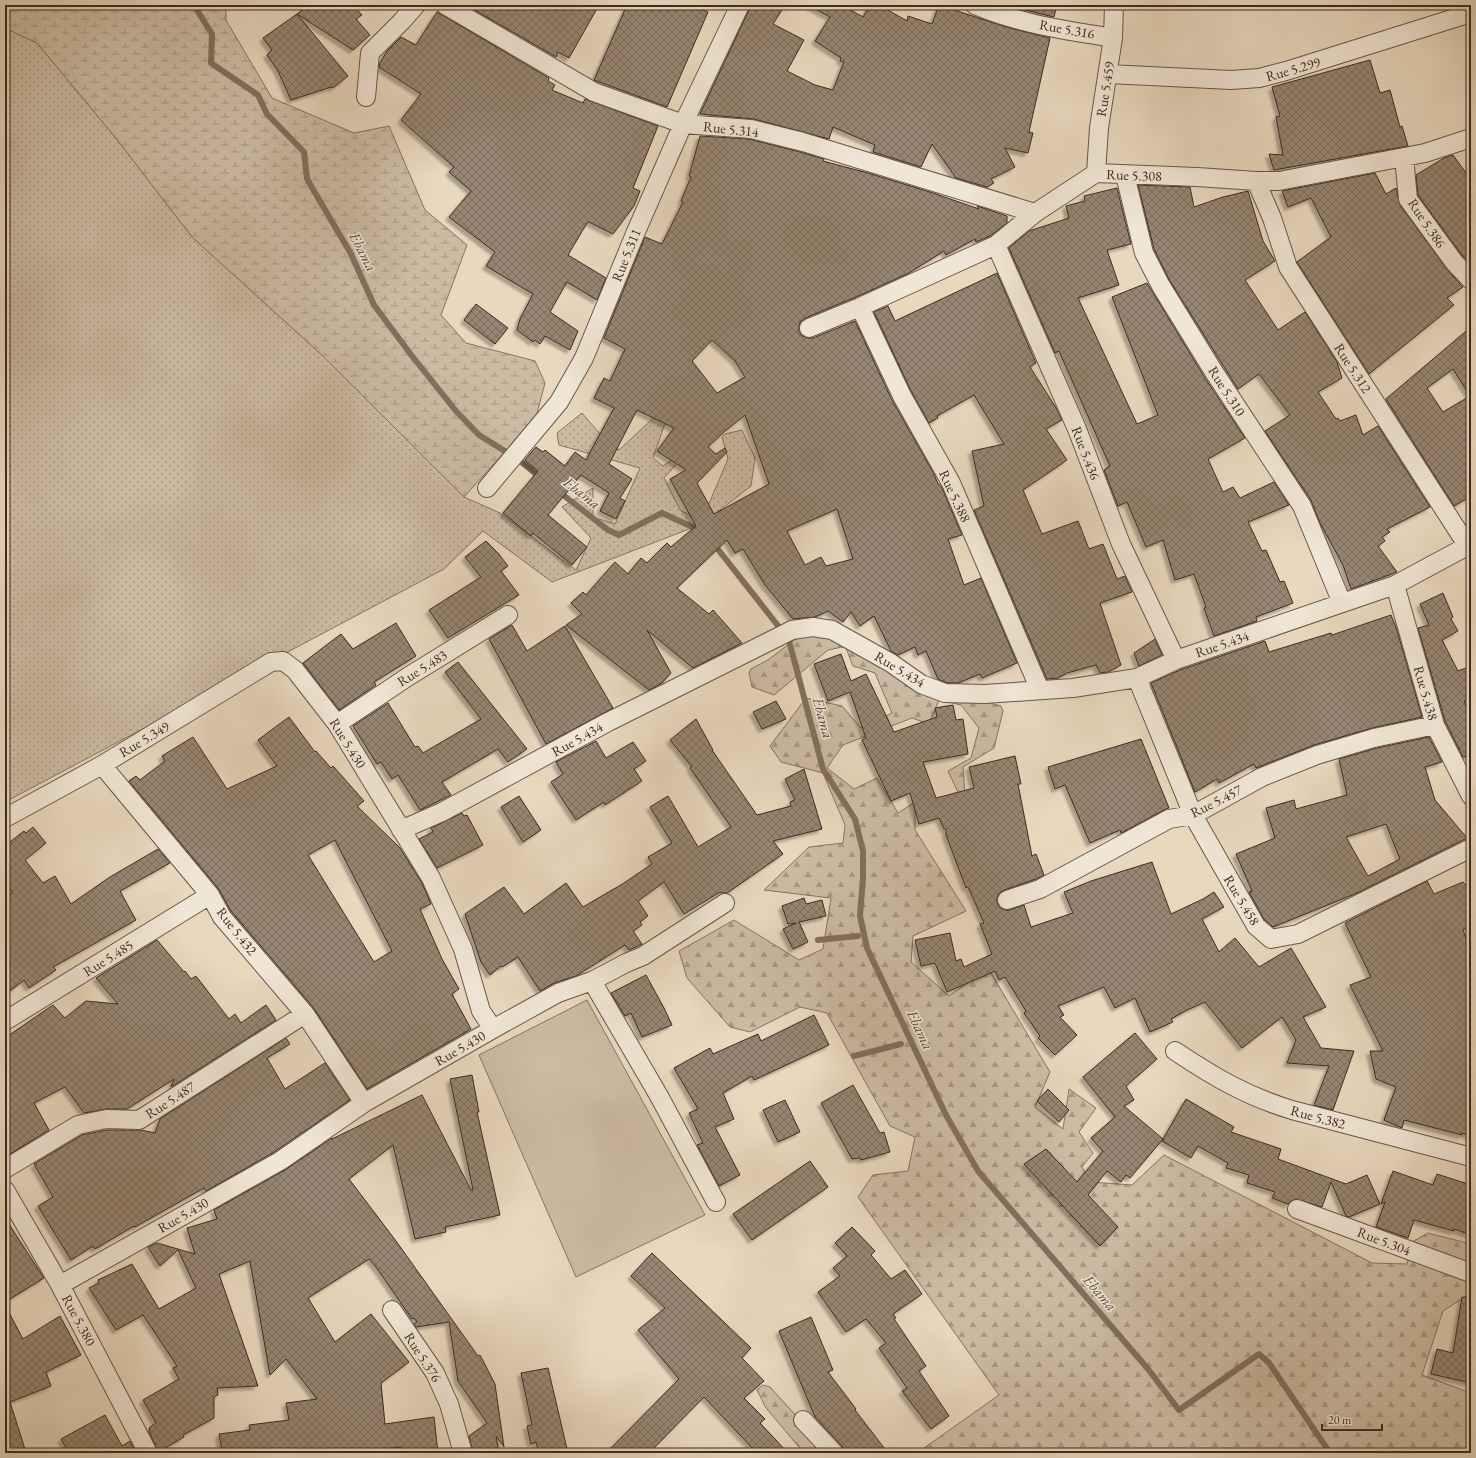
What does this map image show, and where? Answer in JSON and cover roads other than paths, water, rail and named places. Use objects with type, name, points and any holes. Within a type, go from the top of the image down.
[{"type":"street","points":[[366,97],[370,53],[416,5]]},
{"type":"street","name":"Rue 5.314","points":[[445,5],[594,92],[683,124],[751,129],[803,142],[1035,213]]},
{"type":"street","name":"Rue 5.311","points":[[487,488],[559,402],[584,358],[635,234],[683,124],[740,5]]},
{"type":"street","name":"Rue 5.316","points":[[975,5],[1013,18],[1052,28],[1113,38]]},
{"type":"street","name":"Rue 5.459","points":[[1096,174],[1099,128],[1113,38],[1114,5]]},
{"type":"street","name":"Rue 5.299","points":[[1108,74],[1231,80],[1259,78],[1316,62],[1471,13]]},
{"type":"street","name":"Rue 5.308","points":[[809,328],[860,307],[996,245],[1035,213],[1096,174],[1279,181],[1426,153],[1471,138]]},
{"type":"street","name":"Rue 5.386","points":[[1404,157],[1408,199],[1454,262],[1471,280]]},
{"type":"street","name":"Rue 5.310","points":[[1124,175],[1144,253],[1162,286],[1214,372],[1302,506],[1342,603]]},
{"type":"street","name":"Rue 5.312","points":[[1256,181],[1272,218],[1288,267],[1469,545]]},
{"type":"street","name":"Rue 5.436","points":[[996,245],[1077,429],[1121,544],[1176,660]]},
{"type":"street","name":"Rue 5.388","points":[[860,307],[902,396],[951,483],[1040,690]]},
{"type":"street","name":"Rue 5.434","points":[[402,830],[442,812],[608,722],[788,632],[813,627],[832,630],[891,663],[920,684],[945,693],[986,694],[1073,688],[1137,678],[1176,660],[1394,585],[1469,545]]},
{"type":"street","name":"Rue 5.438","points":[[1394,585],[1435,725],[1471,796]]},
{"type":"street","name":"Rue 5.483","points":[[337,724],[409,676],[508,615]]},
{"type":"street","name":"Rue 5.430","points":[[60,1285],[280,1160],[364,1103],[493,1029],[481,1011],[463,949],[431,878],[337,724],[295,670],[283,661]]},
{"type":"street","name":"Rue 5.349","points":[[5,818],[102,765],[271,662],[283,661]]},
{"type":"street","name":"Rue 5.458","points":[[1137,678],[1193,815],[1256,926],[1272,939],[1298,934],[1471,848]]},
{"type":"street","name":"Rue 5.457","points":[[1007,900],[1040,889],[1169,820],[1193,815],[1262,777],[1317,755],[1374,738],[1435,725]]},
{"type":"street","name":"Rue 5.432","points":[[102,765],[210,895],[222,916],[305,1014],[364,1103]]},
{"type":"street","name":"Rue 5.485","points":[[5,1021],[210,895]]},
{"type":"street","points":[[493,1029],[558,993],[592,981],[643,956],[725,903]]},
{"type":"street","points":[[592,981],[659,1096],[716,1202]]},
{"type":"street","name":"Rue 5.487","points":[[5,1169],[78,1125],[106,1119],[139,1120],[305,1014]]},
{"type":"street","name":"Rue 5.382","points":[[1175,1051],[1227,1084],[1264,1101],[1292,1110],[1471,1157]]},
{"type":"street","name":"Rue 5.380","points":[[5,1190],[60,1285],[148,1453]]},
{"type":"street","name":"Rue 5.304","points":[[1297,1209],[1471,1273]]},
{"type":"street","name":"Rue 5.376","points":[[392,1310],[435,1373],[449,1404],[463,1453]]},
{"type":"street","points":[[803,1420],[834,1453]]},
{"type":"waterway","name":"Ebama","points":[[195,5],[212,34],[211,63],[258,95],[267,114],[304,152],[307,179],[351,254],[374,305],[456,411],[479,435],[519,460],[541,478]]},
{"type":"waterway","name":"Ebama","points":[[558,491],[608,530],[619,535],[662,513],[701,531]]},
{"type":"waterway","name":"Ebama","points":[[713,543],[788,637],[823,769],[855,819],[863,851],[863,878],[860,916],[867,948],[946,1115],[978,1171],[1148,1369],[1179,1410],[1259,1354],[1269,1363],[1330,1453]]},
{"type":"waterway","points":[[818,940],[858,936]]},
{"type":"waterway","points":[[854,1056],[901,1044]]}]
